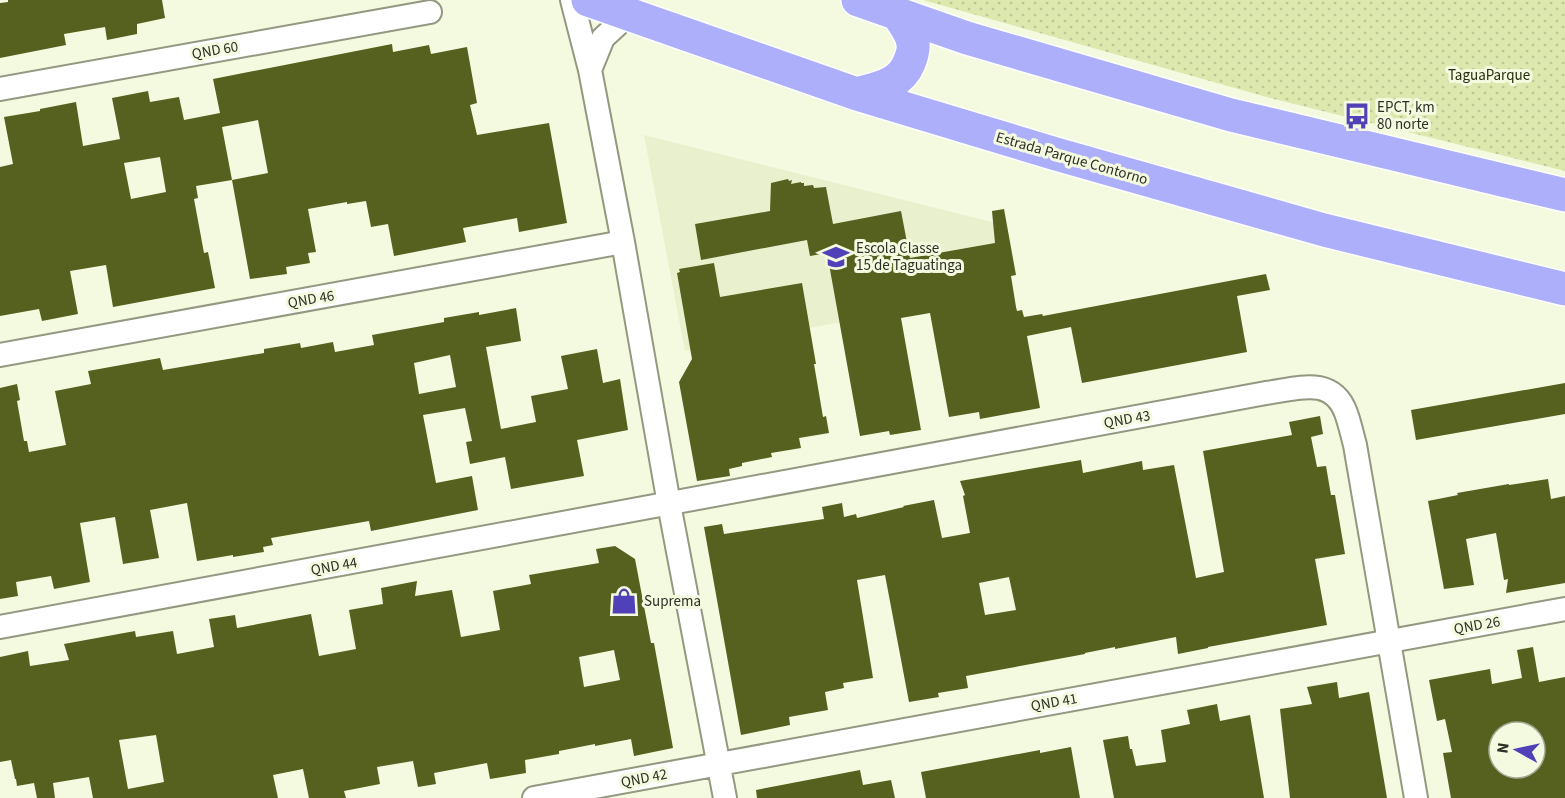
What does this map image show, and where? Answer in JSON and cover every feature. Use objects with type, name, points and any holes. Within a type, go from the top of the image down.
[{"type":"highway","name":"Estrada Parque Contorno","points":[[588,0],[857,94],[1045,151],[1282,219],[1565,289]]},
{"type":"highway","points":[[858,0],[967,38],[1231,115],[1565,195]]},
{"type":"highway","points":[[857,94],[895,81],[904,73],[913,45],[898,14]]},
{"type":"street","points":[[572,0],[590,70],[623,242],[669,504],[725,798]]},
{"type":"street","name":"QND 60","points":[[0,88],[430,12]]},
{"type":"street","points":[[590,70],[603,38],[629,14]]},
{"type":"street","name":"QND 46","points":[[0,355],[623,242]]},
{"type":"street","name":"QND 43","points":[[669,504],[1266,393],[1318,388],[1334,394],[1346,411],[1357,456],[1416,798]]},
{"type":"street","name":"QND 44","points":[[0,627],[669,504]]},
{"type":"street","name":"QND 26","points":[[1389,641],[1565,609]]},
{"type":"street","name":"QND 41","points":[[719,764],[1389,641]]},
{"type":"street","name":"QND 42","points":[[534,798],[719,764]]},
{"type":"shaded area","name":"Escola Classe 15 de Taguatinga","points":[[644,135],[1000,224],[1009,291],[685,351]]},
{"type":"green space","name":"TaguaParque","points":[[923,0],[1565,0],[1565,171],[1274,99]]},
{"type":"building","points":[[8,0],[162,0],[165,18],[137,24],[137,34],[107,40],[105,27],[64,34],[66,45],[0,58],[0,3],[8,2]]},
{"type":"building","points":[[392,44],[393,52],[429,45],[431,54],[467,47],[477,103],[470,105],[477,135],[549,123],[567,223],[519,232],[517,218],[463,228],[466,242],[394,256],[388,224],[371,227],[366,201],[330,205],[308,209],[316,252],[308,253],[310,263],[286,267],[287,274],[250,279],[232,180],[196,186],[198,198],[194,199],[204,253],[208,252],[215,288],[113,307],[106,265],[70,271],[78,314],[42,321],[39,309],[0,316],[0,167],[13,164],[4,117],[76,102],[83,146],[120,139],[112,98],[148,91],[150,102],[179,97],[184,120],[220,113],[213,79]],"holes":[[[258,120],[268,173],[232,180],[222,127]],[[160,157],[166,192],[131,199],[124,163]]]},
{"type":"building","points":[[792,180],[791,184],[801,182],[804,186],[813,185],[814,188],[826,187],[833,224],[901,211],[910,258],[995,243],[992,211],[1004,209],[1016,275],[1011,276],[1016,307],[1017,311],[1022,310],[1024,317],[1042,314],[1043,316],[1266,274],[1270,290],[1237,296],[1247,352],[1082,383],[1071,327],[1027,336],[1040,408],[980,419],[979,412],[949,417],[930,313],[901,318],[921,430],[890,435],[889,431],[860,436],[827,253],[810,256],[807,240],[701,260],[695,224],[770,211],[771,183]]},
{"type":"building","points":[[714,263],[720,297],[802,283],[823,417],[826,416],[829,433],[799,438],[801,448],[771,453],[772,457],[742,463],[742,466],[729,469],[730,476],[697,481],[679,382],[692,359],[677,273],[680,272],[679,269]]},
{"type":"building","points":[[516,308],[521,341],[486,347],[501,429],[536,422],[531,396],[568,389],[561,356],[597,349],[603,383],[620,379],[628,430],[577,440],[584,476],[511,489],[505,457],[470,464],[466,442],[472,441],[465,408],[423,415],[436,483],[472,476],[478,510],[371,531],[369,521],[271,538],[273,545],[263,547],[264,552],[197,561],[187,503],[150,510],[159,558],[123,564],[115,517],[80,523],[90,582],[54,589],[51,576],[16,582],[18,596],[0,599],[0,388],[17,384],[20,400],[17,401],[24,441],[27,441],[29,452],[66,445],[55,391],[91,384],[88,371],[160,358],[163,370],[264,353],[264,349],[300,343],[301,348],[333,342],[335,352],[374,345],[372,335],[444,322],[444,318],[479,312],[479,315]],"holes":[[[450,355],[456,387],[419,394],[414,363]]]},
{"type":"building","points":[[1565,383],[1565,414],[1416,440],[1411,410]]},
{"type":"building","points":[[1320,416],[1323,434],[1311,437],[1317,467],[1326,466],[1331,495],[1335,495],[1345,554],[1315,559],[1327,625],[1178,654],[1176,637],[1115,649],[1115,647],[966,676],[968,688],[938,693],[939,697],[909,702],[885,575],[857,580],[873,678],[843,683],[844,688],[825,692],[828,710],[789,717],[790,725],[741,735],[704,527],[722,524],[724,534],[824,519],[822,507],[842,503],[844,517],[856,514],[857,518],[934,500],[942,538],[970,533],[963,496],[965,495],[960,481],[1081,460],[1083,473],[1142,461],[1143,470],[1174,465],[1196,578],[1224,572],[1203,451],[1292,435],[1289,422]],"holes":[[[1009,577],[1016,610],[985,615],[979,583]]]},
{"type":"building","points":[[1548,479],[1551,499],[1565,496],[1565,583],[1506,593],[1508,579],[1504,580],[1496,533],[1466,539],[1474,585],[1444,589],[1428,501],[1458,495],[1457,493]]},
{"type":"building","points":[[615,546],[635,559],[651,643],[654,643],[673,748],[634,756],[631,739],[595,746],[595,744],[525,760],[526,773],[490,779],[487,763],[434,773],[436,784],[418,787],[413,761],[377,767],[380,784],[344,791],[346,798],[309,798],[303,769],[273,775],[278,798],[93,798],[89,777],[53,783],[55,798],[37,798],[34,783],[17,786],[11,760],[0,762],[0,657],[28,651],[30,666],[69,660],[64,644],[135,631],[136,637],[173,631],[177,654],[214,647],[209,619],[235,615],[237,628],[311,614],[319,656],[356,649],[349,610],[383,604],[381,588],[417,581],[415,596],[452,590],[461,637],[500,630],[493,591],[531,584],[529,575],[599,563],[596,549]],"holes":[[[614,650],[620,680],[584,687],[579,657]],[[156,735],[164,782],[128,789],[119,740]]]},
{"type":"building","points":[[1533,647],[1539,682],[1565,677],[1565,798],[1451,798],[1443,753],[1452,752],[1445,719],[1437,721],[1429,680],[1490,669],[1492,684],[1522,678],[1517,650]]},
{"type":"building","points":[[1337,682],[1339,698],[1369,692],[1387,798],[1290,798],[1280,709],[1312,704],[1307,687]]},
{"type":"building","points":[[1217,704],[1220,721],[1250,715],[1264,798],[1114,798],[1103,740],[1128,736],[1136,766],[1166,762],[1161,730],[1190,724],[1187,710]]},
{"type":"building","points":[[1071,747],[1080,798],[926,798],[921,772],[1040,750],[1040,753]]},
{"type":"building","points":[[860,770],[863,785],[891,780],[895,798],[757,798],[756,790]]},
{"type":"place","name":"EPCT, km 80 norte","points":[[1357,116]]},
{"type":"place","name":"Escola Classe 15 de Taguatinga","points":[[836,257]]},
{"type":"place","name":"Suprema","points":[[624,601]]}]
